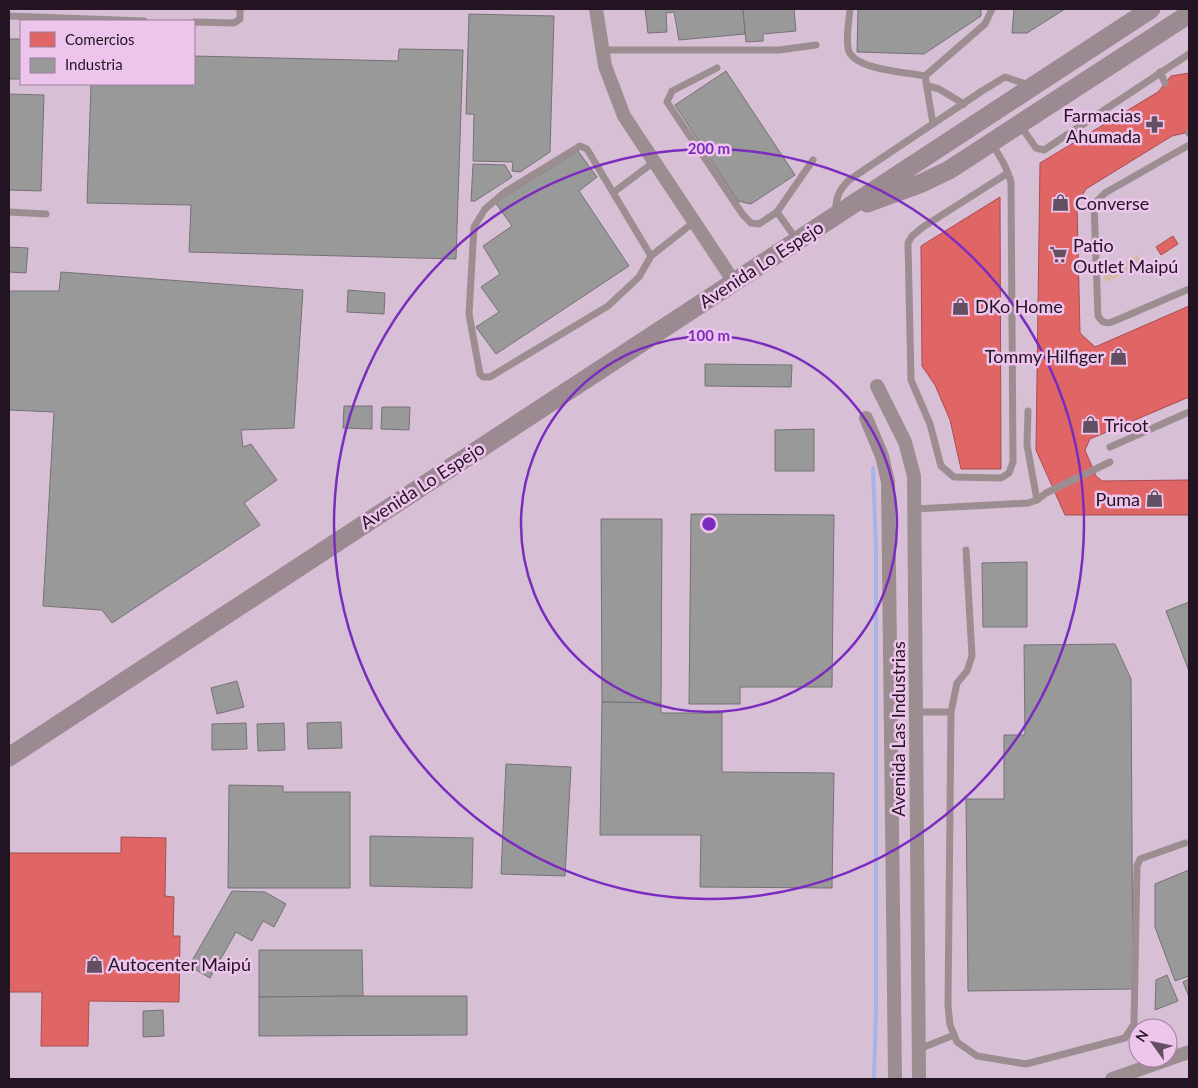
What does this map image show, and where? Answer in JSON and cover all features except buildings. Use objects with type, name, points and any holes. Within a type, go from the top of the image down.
[{"type":"main road","name":"Avenida Lo Espejo","points":[[9,757],[1151,9]]},
{"type":"main road","name":"Avenida Lo Espejo","points":[[836,215],[934,178],[1189,14]]},
{"type":"main road","points":[[968,128],[969,142],[976,148],[986,146]]},
{"type":"street","points":[[596,9],[601,50],[616,99],[633,132],[734,282]]},
{"type":"street","name":"Avenida Las Industrias","points":[[878,386],[900,432],[911,462],[915,509],[919,1079]]},
{"type":"street","name":"Avenida Las Industrias","points":[[866,418],[878,443],[888,482],[895,1079]]},
{"type":"street","points":[[878,443],[888,434],[900,432]]},
{"type":"street","points":[[890,600],[903,595],[916,600]]},
{"type":"street","points":[[1112,1079],[1189,1052]]},
{"type":"lane","points":[[195,22],[234,23],[240,19],[240,9]]},
{"type":"lane","points":[[850,9],[848,48],[851,58],[861,64],[925,76]]},
{"type":"lane","points":[[925,76],[985,24],[992,9]]},
{"type":"lane","points":[[9,16],[117,20]]},
{"type":"lane","points":[[601,50],[779,50],[816,45]]},
{"type":"lane","points":[[1020,124],[1036,148],[1044,150],[1189,54]]},
{"type":"lane","points":[[717,68],[672,91],[667,102],[743,215],[751,223],[759,224],[777,212],[813,160]]},
{"type":"lane","points":[[1160,72],[1165,83]]},
{"type":"lane","points":[[925,76],[933,124]]},
{"type":"lane","points":[[836,215],[835,203],[840,189],[849,180],[933,124],[1005,78],[1032,86]]},
{"type":"lane","points":[[928,86],[939,89],[964,104]]},
{"type":"lane","points":[[1189,145],[1105,193],[1094,204],[1098,316],[1100,320],[1106,323],[1112,322],[1189,289]]},
{"type":"lane","points":[[651,256],[592,154],[580,146],[505,192],[485,209],[474,227],[469,314],[480,374],[483,377],[490,377],[608,306],[639,277],[651,256],[694,222]]},
{"type":"lane","points":[[986,146],[1008,173],[1011,182],[1013,462],[1009,473],[1001,478],[954,477],[941,466],[930,424],[911,380],[908,242],[923,227],[1008,173]]},
{"type":"lane","points":[[614,192],[654,162]]},
{"type":"lane","points":[[9,212],[46,214]]},
{"type":"lane","points":[[777,212],[797,240]]},
{"type":"lane","points":[[1028,411],[1027,445],[1037,500]]},
{"type":"lane","points":[[1110,447],[1189,412]]},
{"type":"lane","points":[[915,509],[1019,504],[1037,500],[1046,493],[1110,462]]},
{"type":"lane","points":[[966,550],[972,656],[967,671],[956,682],[951,712],[948,1006],[950,1025],[957,1042],[977,1056],[1026,1064],[1125,1038],[1134,1024],[1137,866],[1140,859],[1185,843]]},
{"type":"lane","points":[[916,712],[951,712]]},
{"type":"lane","points":[[919,1049],[954,1035]]},
{"type":"shaded area","points":[[1137,255],[1143,266],[1105,282],[1103,276]]},
{"type":"waterway","points":[[873,468],[876,547],[876,1010],[874,1079]]},
{"type":"place","name":"Farmacias Ahumada","points":[[1155,125]]},
{"type":"place","name":"Converse","points":[[1061,203]]},
{"type":"place","name":"Patio Outlet Maipú","points":[[1059,255]]},
{"type":"place","name":"DKo Home","points":[[961,306]]},
{"type":"place","name":"Tommy Hilfiger","points":[[1118,356]]},
{"type":"place","name":"Tricot","points":[[1090,425]]},
{"type":"place","name":"Puma","points":[[1154,499]]},
{"type":"place","name":"Autocenter Maipú","points":[[94,964]]}]
